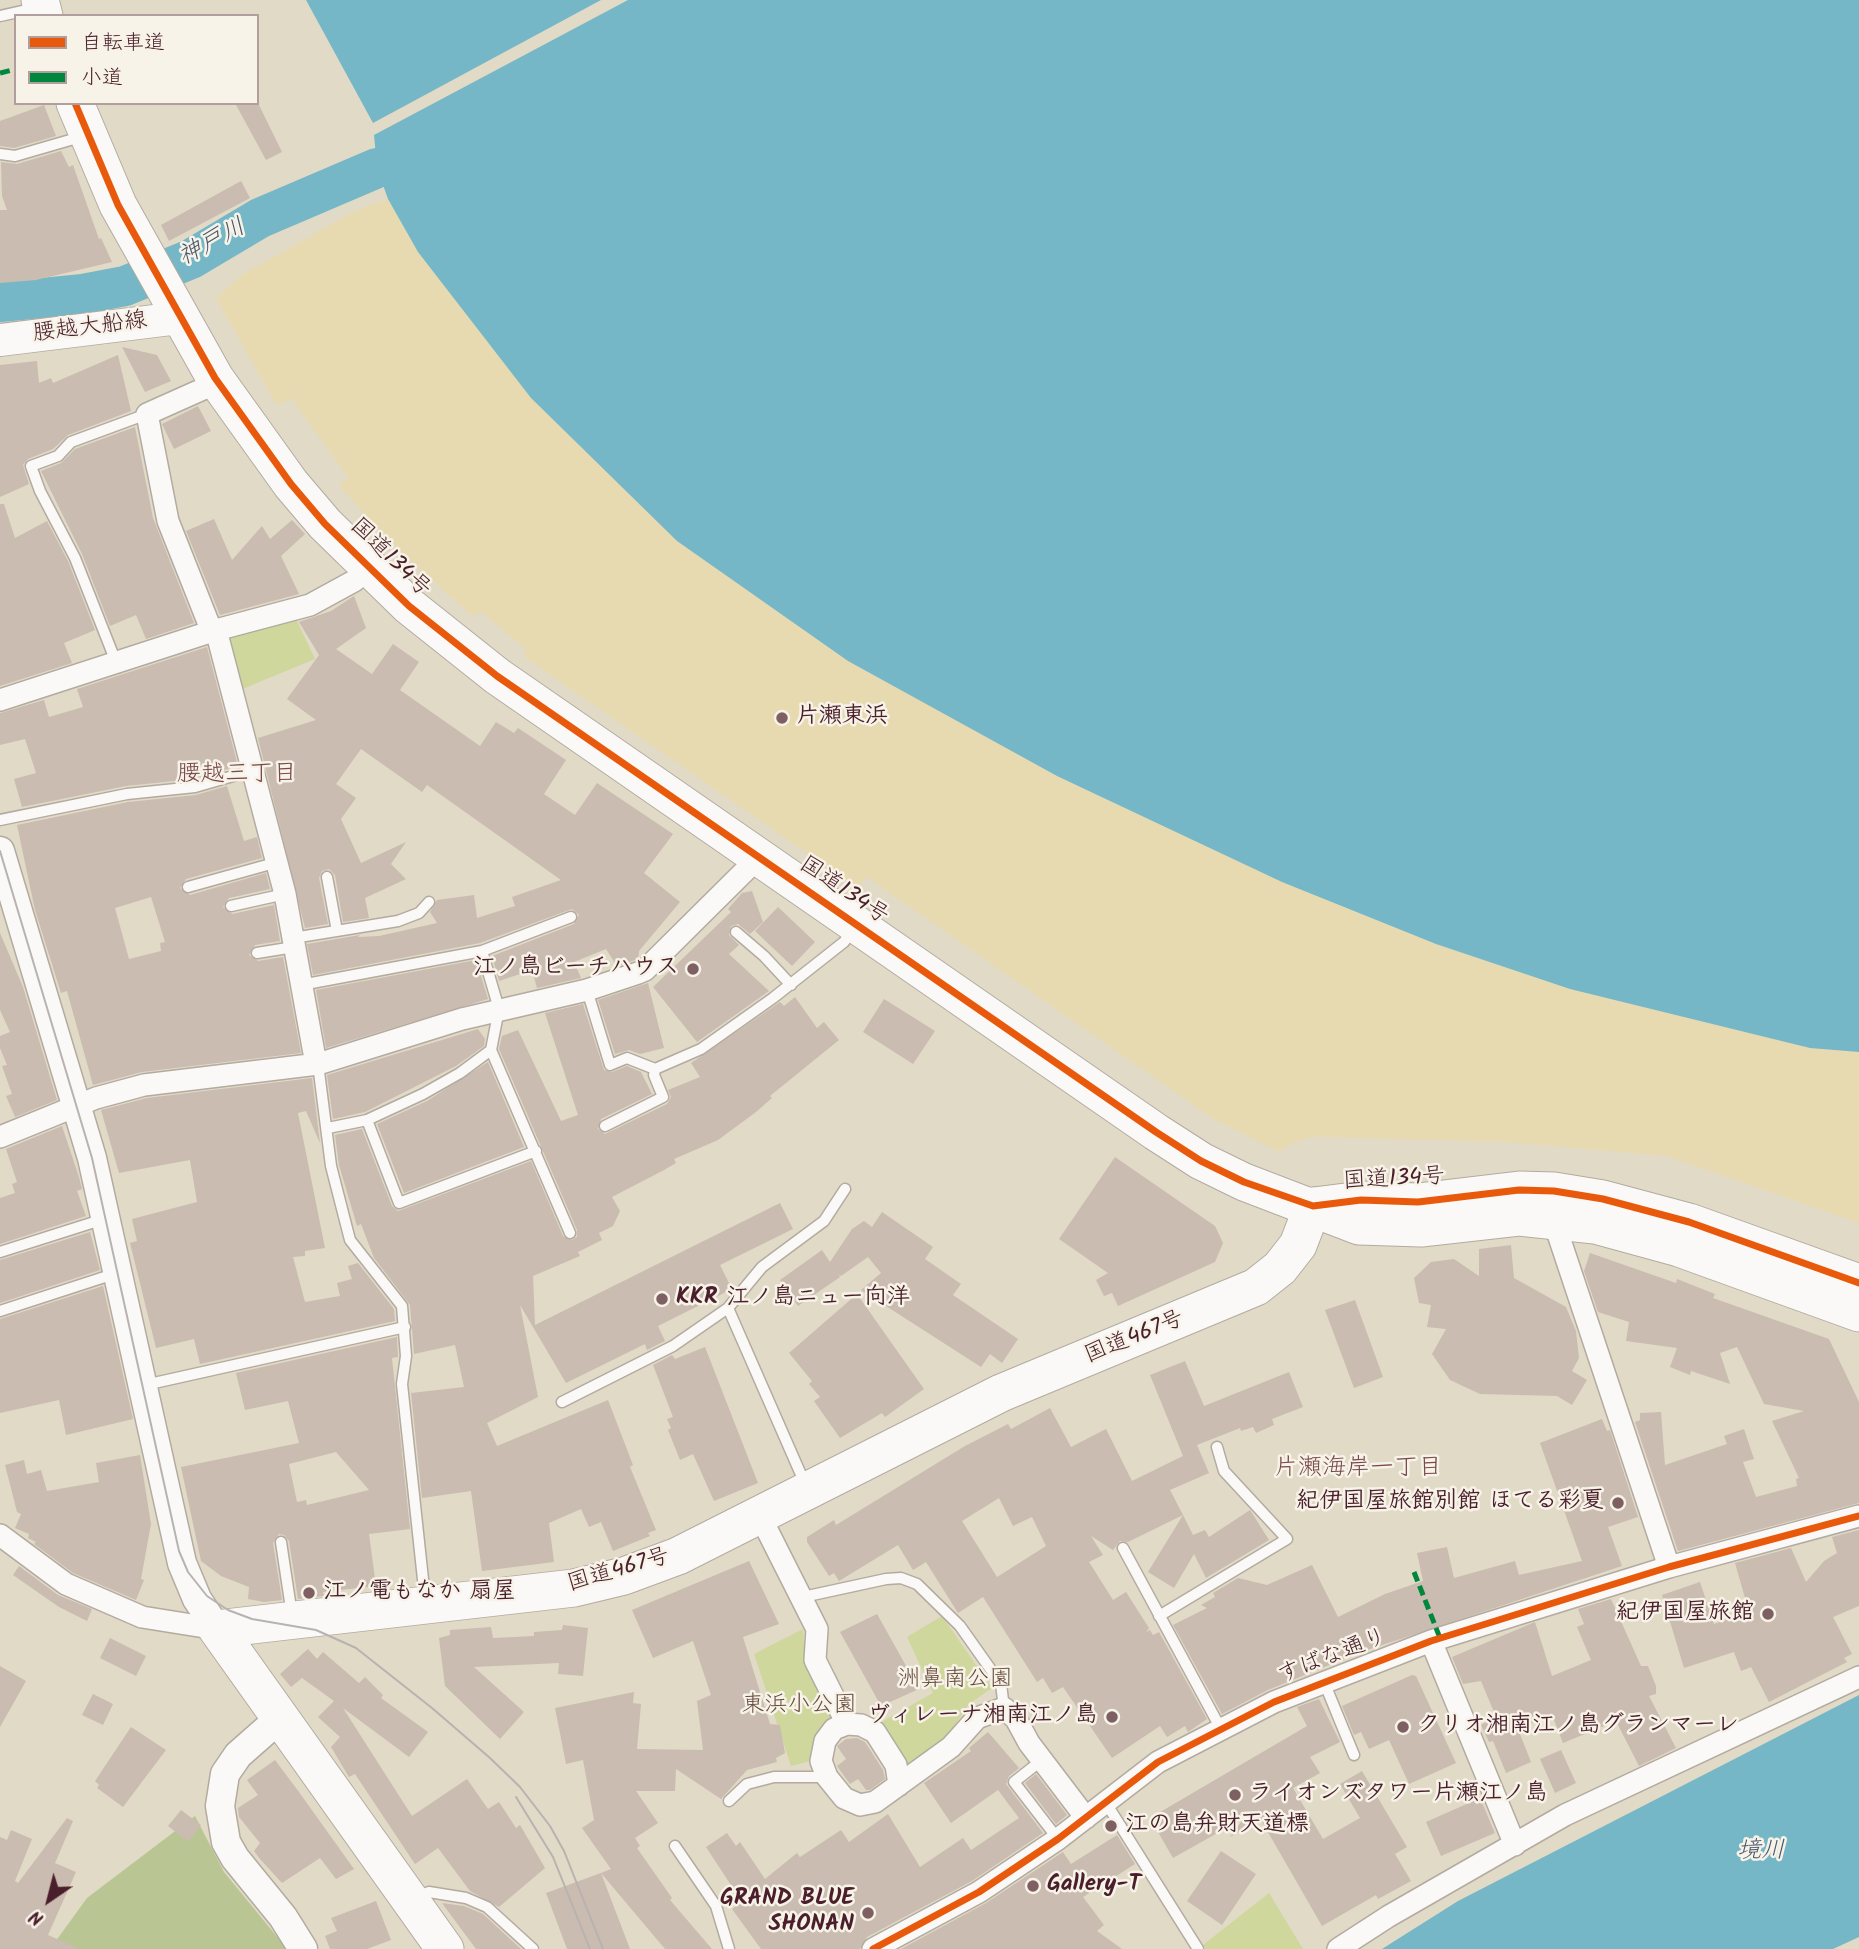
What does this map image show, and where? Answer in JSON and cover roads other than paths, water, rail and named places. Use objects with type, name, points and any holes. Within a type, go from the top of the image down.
[{"type":"highway","name":"国道134号","points":[[81,119],[144,254],[215,378],[290,484],[409,606],[497,676],[1201,1161],[1270,1193],[1313,1206],[1359,1226],[1405,1229],[1490,1219],[1553,1220],[1595,1225],[1659,1242],[1859,1313]]},
{"type":"highway","name":"国道134号","points":[[1313,1206],[1361,1200],[1418,1202],[1518,1190],[1554,1191],[1603,1199],[1689,1222],[1859,1283]]},
{"type":"highway","name":"国道467号","points":[[217,1629],[575,1588],[624,1576],[678,1556],[1001,1393],[1256,1287],[1280,1268],[1298,1245],[1313,1206]]},
{"type":"highway","points":[[217,1629],[445,1949]]},
{"type":"main road","name":"腰越大船線","points":[[0,340],[175,310]]},
{"type":"street","points":[[215,378],[203,388],[147,414],[168,521],[214,631],[254,770],[285,894],[317,1064]]},
{"type":"street","points":[[0,700],[214,631],[310,605],[354,581],[370,568]]},
{"type":"street","points":[[0,851],[78,1104],[106,1218],[182,1563],[197,1599],[217,1629]]},
{"type":"street","points":[[0,1137],[78,1104],[144,1085],[317,1064],[499,1009],[587,989],[645,970],[759,857]]},
{"type":"street","points":[[1553,1220],[1670,1567]]},
{"type":"street","points":[[760,1516],[817,1629],[815,1660],[847,1724]]},
{"type":"street","name":"すばな通り","points":[[873,1949],[979,1892],[1058,1839],[1158,1762],[1274,1702],[1431,1640],[1670,1567],[1859,1516]]},
{"type":"street","points":[[0,1535],[66,1584],[79,1590],[142,1617],[217,1629]]},
{"type":"street","points":[[1431,1640],[1515,1845]]},
{"type":"street","points":[[1338,1949],[1389,1916],[1565,1815],[1678,1765],[1859,1677]]},
{"type":"street","points":[[899,1785],[896,1765],[875,1732],[862,1725],[847,1724],[834,1729],[825,1741],[821,1761],[827,1777],[844,1798],[860,1805],[875,1802],[899,1785],[951,1747],[977,1718],[1004,1708],[1016,1719],[1029,1743],[1086,1818]]},
{"type":"street","points":[[280,1718],[251,1741],[232,1764],[220,1789],[220,1805],[226,1842],[235,1858],[283,1917],[303,1949]]},
{"type":"lane","points":[[0,16],[42,7]]},
{"type":"lane","points":[[0,154],[15,156],[81,119]]},
{"type":"lane","points":[[116,662],[75,558],[40,491],[31,466],[58,456],[71,442],[147,414]]},
{"type":"lane","points":[[0,820],[114,796],[195,787],[254,770]]},
{"type":"lane","points":[[188,887],[278,862]]},
{"type":"lane","points":[[327,877],[337,931]]},
{"type":"lane","points":[[232,906],[285,894]]},
{"type":"lane","points":[[257,953],[337,931],[410,918],[429,902]]},
{"type":"lane","points":[[301,985],[482,951],[571,917]]},
{"type":"lane","points":[[587,989],[610,1065],[628,1058],[655,1069],[701,1049],[791,985],[844,942],[857,925]]},
{"type":"lane","points":[[736,932],[764,956],[791,985]]},
{"type":"lane","points":[[482,951],[499,1009],[491,1050],[569,1233]]},
{"type":"lane","points":[[328,1128],[367,1120],[451,1079],[491,1050]]},
{"type":"lane","points":[[317,1064],[328,1128],[331,1166],[350,1240],[402,1306],[406,1356],[402,1384],[427,1606]]},
{"type":"lane","points":[[605,1126],[663,1097],[654,1075],[655,1069]]},
{"type":"lane","points":[[367,1120],[399,1203],[536,1151]]},
{"type":"lane","points":[[562,1402],[673,1346],[728,1308],[762,1266],[824,1221],[845,1189]]},
{"type":"lane","points":[[0,1252],[106,1218]]},
{"type":"lane","points":[[0,1311],[118,1273]]},
{"type":"lane","points":[[728,1308],[809,1491]]},
{"type":"lane","points":[[142,1385],[405,1326]]},
{"type":"lane","points":[[1159,1616],[1287,1539],[1224,1471],[1217,1447]]},
{"type":"lane","points":[[281,1542],[292,1621]]},
{"type":"lane","points":[[1123,1548],[1221,1729]]},
{"type":"lane","points":[[803,1597],[886,1579],[901,1578],[917,1584],[960,1626],[1001,1684],[1004,1708]]},
{"type":"lane","points":[[1324,1682],[1354,1755]]},
{"type":"lane","points":[[1042,1760],[1014,1782],[1058,1839]]},
{"type":"lane","points":[[729,1801],[747,1784],[774,1777],[827,1777]]},
{"type":"lane","points":[[1106,1803],[1198,1949]]},
{"type":"lane","points":[[675,1846],[716,1906],[729,1949]]},
{"type":"lane","points":[[409,1899],[429,1892],[466,1898],[487,1907],[533,1949]]},
{"type":"water","points":[[306,0],[601,0],[373,123]]},
{"type":"water","points":[[628,0],[1859,0],[1859,1052],[1810,1048],[1570,989],[1436,944],[1282,882],[1057,776],[848,661],[677,541],[531,398],[418,252],[388,199],[377,168],[374,135]]},
{"type":"water","name":"境川","points":[[1859,1695],[1859,1937],[1833,1949],[1382,1949],[1458,1901]]},
{"type":"waterway","name":"神戸川","points":[[0,302],[83,294],[125,286],[191,259],[260,218],[377,168]]},
{"type":"tram line","points":[[0,851],[92,1158],[179,1551],[188,1572],[207,1596],[228,1610],[252,1619],[316,1630],[356,1648],[490,1758],[520,1787],[550,1826],[564,1851],[603,1949]]},
{"type":"tram line","points":[[516,1797],[553,1857],[590,1949]]},
{"type":"place","name":"片瀬東浜","points":[[782,718]]},
{"type":"place","name":"江ノ島ビーチハウス","points":[[693,969]]},
{"type":"place","name":"KKR 江ノ島ニュー向洋","points":[[662,1299]]},
{"type":"place","name":"紀伊国屋旅館別館 ほてる彩夏","points":[[1618,1503]]},
{"type":"place","name":"江ノ電もなか 扇屋","points":[[309,1593]]},
{"type":"place","name":"紀伊国屋旅館","points":[[1768,1614]]},
{"type":"place","name":"ヴィレーナ湘南江ノ島","points":[[1112,1717]]},
{"type":"place","name":"クリオ湘南江ノ島グランマーレ","points":[[1403,1727]]},
{"type":"place","name":"ライオンズタワー片瀬江ノ島","points":[[1235,1795]]},
{"type":"place","name":"江の島弁財天道標","points":[[1111,1826]]},
{"type":"place","name":"Gallery-T","points":[[1033,1886]]},
{"type":"place","name":"GRAND BLUE SHONAN","points":[[868,1913]]},
{"type":"district","name":"腰越三丁目","points":[[237,776]]},
{"type":"district","name":"片瀬海岸一丁目","points":[[1358,1470]]},
{"type":"park label","name":"洲鼻南公園","points":[[955,1681]]},
{"type":"park label","name":"東浜小公園","points":[[799,1707]]}]
